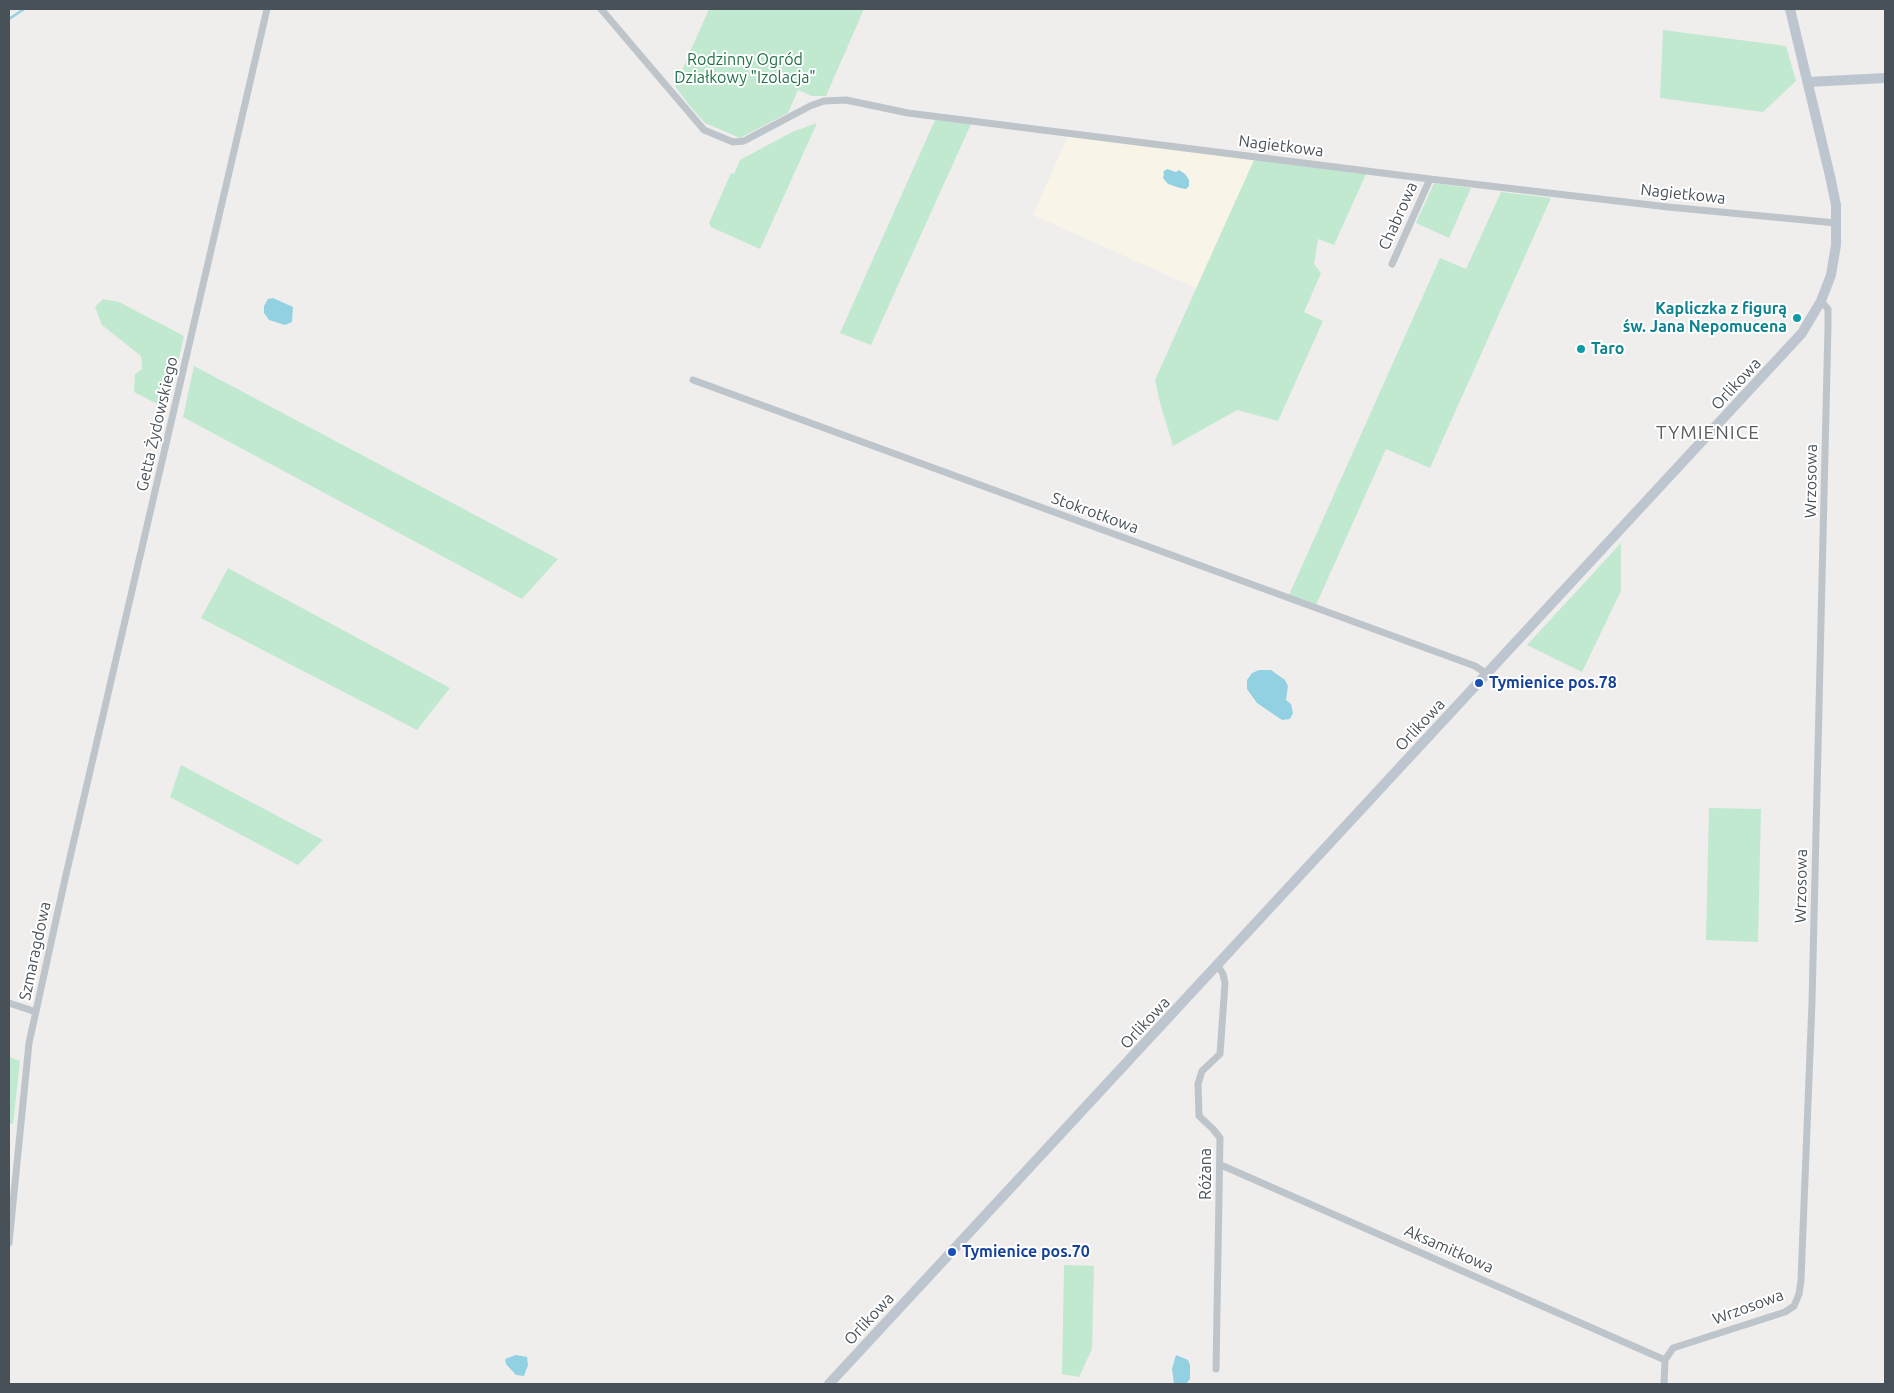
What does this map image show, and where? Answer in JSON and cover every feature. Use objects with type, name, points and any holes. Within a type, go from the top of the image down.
[{"type":"street","name":"Getta Żydowskiego","points":[[74,845],[267,9]]},
{"type":"street","name":"Nagietkowa","points":[[601,9],[704,130],[733,142],[744,141],[810,106],[824,102],[846,100],[908,113],[1430,180],[1642,204],[1836,223]]},
{"type":"street","name":"Orlikowa","points":[[829,1384],[1802,334],[1821,301],[1831,275],[1836,245],[1836,205],[1790,9]]},
{"type":"street","points":[[1808,82],[1885,78]]},
{"type":"street","name":"Chabrowa","points":[[1392,264],[1430,180]]},
{"type":"street","name":"Wrzosowa","points":[[1665,1360],[1673,1348],[1785,1312],[1794,1306],[1800,1287],[1812,1002],[1828,326],[1828,309],[1821,301]]},
{"type":"street","name":"Stokrotkowa","points":[[693,380],[1475,666],[1487,674]]},
{"type":"street","name":"Szmaragdowa","points":[[9,1243],[29,1043],[74,845]]},
{"type":"street","name":"Różana","points":[[1216,1369],[1220,1138],[1199,1116],[1198,1084],[1202,1071],[1220,1054],[1225,983],[1218,966]]},
{"type":"street","points":[[9,1003],[36,1012]]},
{"type":"street","name":"Aksamitkowa","points":[[1221,1165],[1665,1360]]},
{"type":"street","points":[[1664,1384],[1665,1360]]},
{"type":"shaded area","points":[[1068,136],[1254,160],[1196,288],[1033,215]]},
{"type":"green space","name":"Rodzinny Ogród Działkowy \"Izolacja\"","points":[[709,9],[864,9],[826,96],[812,96],[798,90],[788,113],[740,138],[705,123],[675,86]]},
{"type":"green space","points":[[1663,30],[1786,46],[1796,81],[1763,112],[1660,98]]},
{"type":"green space","points":[[935,120],[971,124],[871,345],[840,333]]},
{"type":"green space","points":[[817,123],[760,249],[711,227],[709,223],[731,173],[734,174],[740,160],[792,132]]},
{"type":"green space","points":[[1254,160],[1366,174],[1334,245],[1318,239],[1314,264],[1321,273],[1304,312],[1323,321],[1278,421],[1237,410],[1173,446],[1155,380]]},
{"type":"green space","points":[[1434,183],[1471,188],[1449,238],[1416,223]]},
{"type":"green space","points":[[1501,192],[1551,198],[1430,468],[1386,449],[1316,605],[1289,595],[1440,258],[1466,269]]},
{"type":"green space","points":[[103,299],[119,302],[184,336],[167,409],[134,392],[135,374],[142,369],[141,356],[102,325],[95,307]]},
{"type":"green space","points":[[194,366],[558,559],[522,599],[183,417]]},
{"type":"green space","points":[[1621,543],[1621,591],[1582,672],[1527,645]]},
{"type":"green space","points":[[228,568],[450,688],[417,730],[201,618]]},
{"type":"green space","points":[[181,765],[323,840],[298,865],[170,797]]},
{"type":"green space","points":[[1709,808],[1761,809],[1758,942],[1706,940]]},
{"type":"green space","points":[[9,1057],[20,1061],[13,1124],[9,1123]]},
{"type":"green space","points":[[1064,1265],[1094,1266],[1092,1349],[1079,1377],[1062,1374]]},
{"type":"water","points":[[1167,169],[1176,172],[1179,170],[1185,174],[1189,180],[1189,186],[1186,189],[1168,184],[1163,178],[1163,172]]},
{"type":"water","points":[[273,298],[293,307],[292,322],[285,325],[269,320],[264,313],[264,306],[268,299]]},
{"type":"water","points":[[1259,670],[1271,670],[1285,680],[1288,686],[1286,700],[1291,704],[1293,713],[1290,719],[1282,720],[1257,703],[1247,689],[1247,680],[1252,673]]},
{"type":"water","points":[[516,1355],[527,1357],[528,1365],[524,1376],[516,1375],[506,1364],[505,1359]]},
{"type":"water","points":[[1176,1355],[1188,1360],[1190,1365],[1190,1379],[1186,1384],[1174,1384],[1172,1369]]},
{"type":"waterway","points":[[9,19],[24,9]]},
{"type":"place","name":"Kapliczka z figurą św. Jana Nepomucena","points":[[1797,318]]},
{"type":"place","name":"Taro","points":[[1581,349]]},
{"type":"place","name":"Tymienice pos.78","points":[[1479,683]]},
{"type":"place","name":"Tymienice pos.70","points":[[952,1252]]},
{"type":"district","name":"TYMIENICE","points":[[1708,433]]}]
